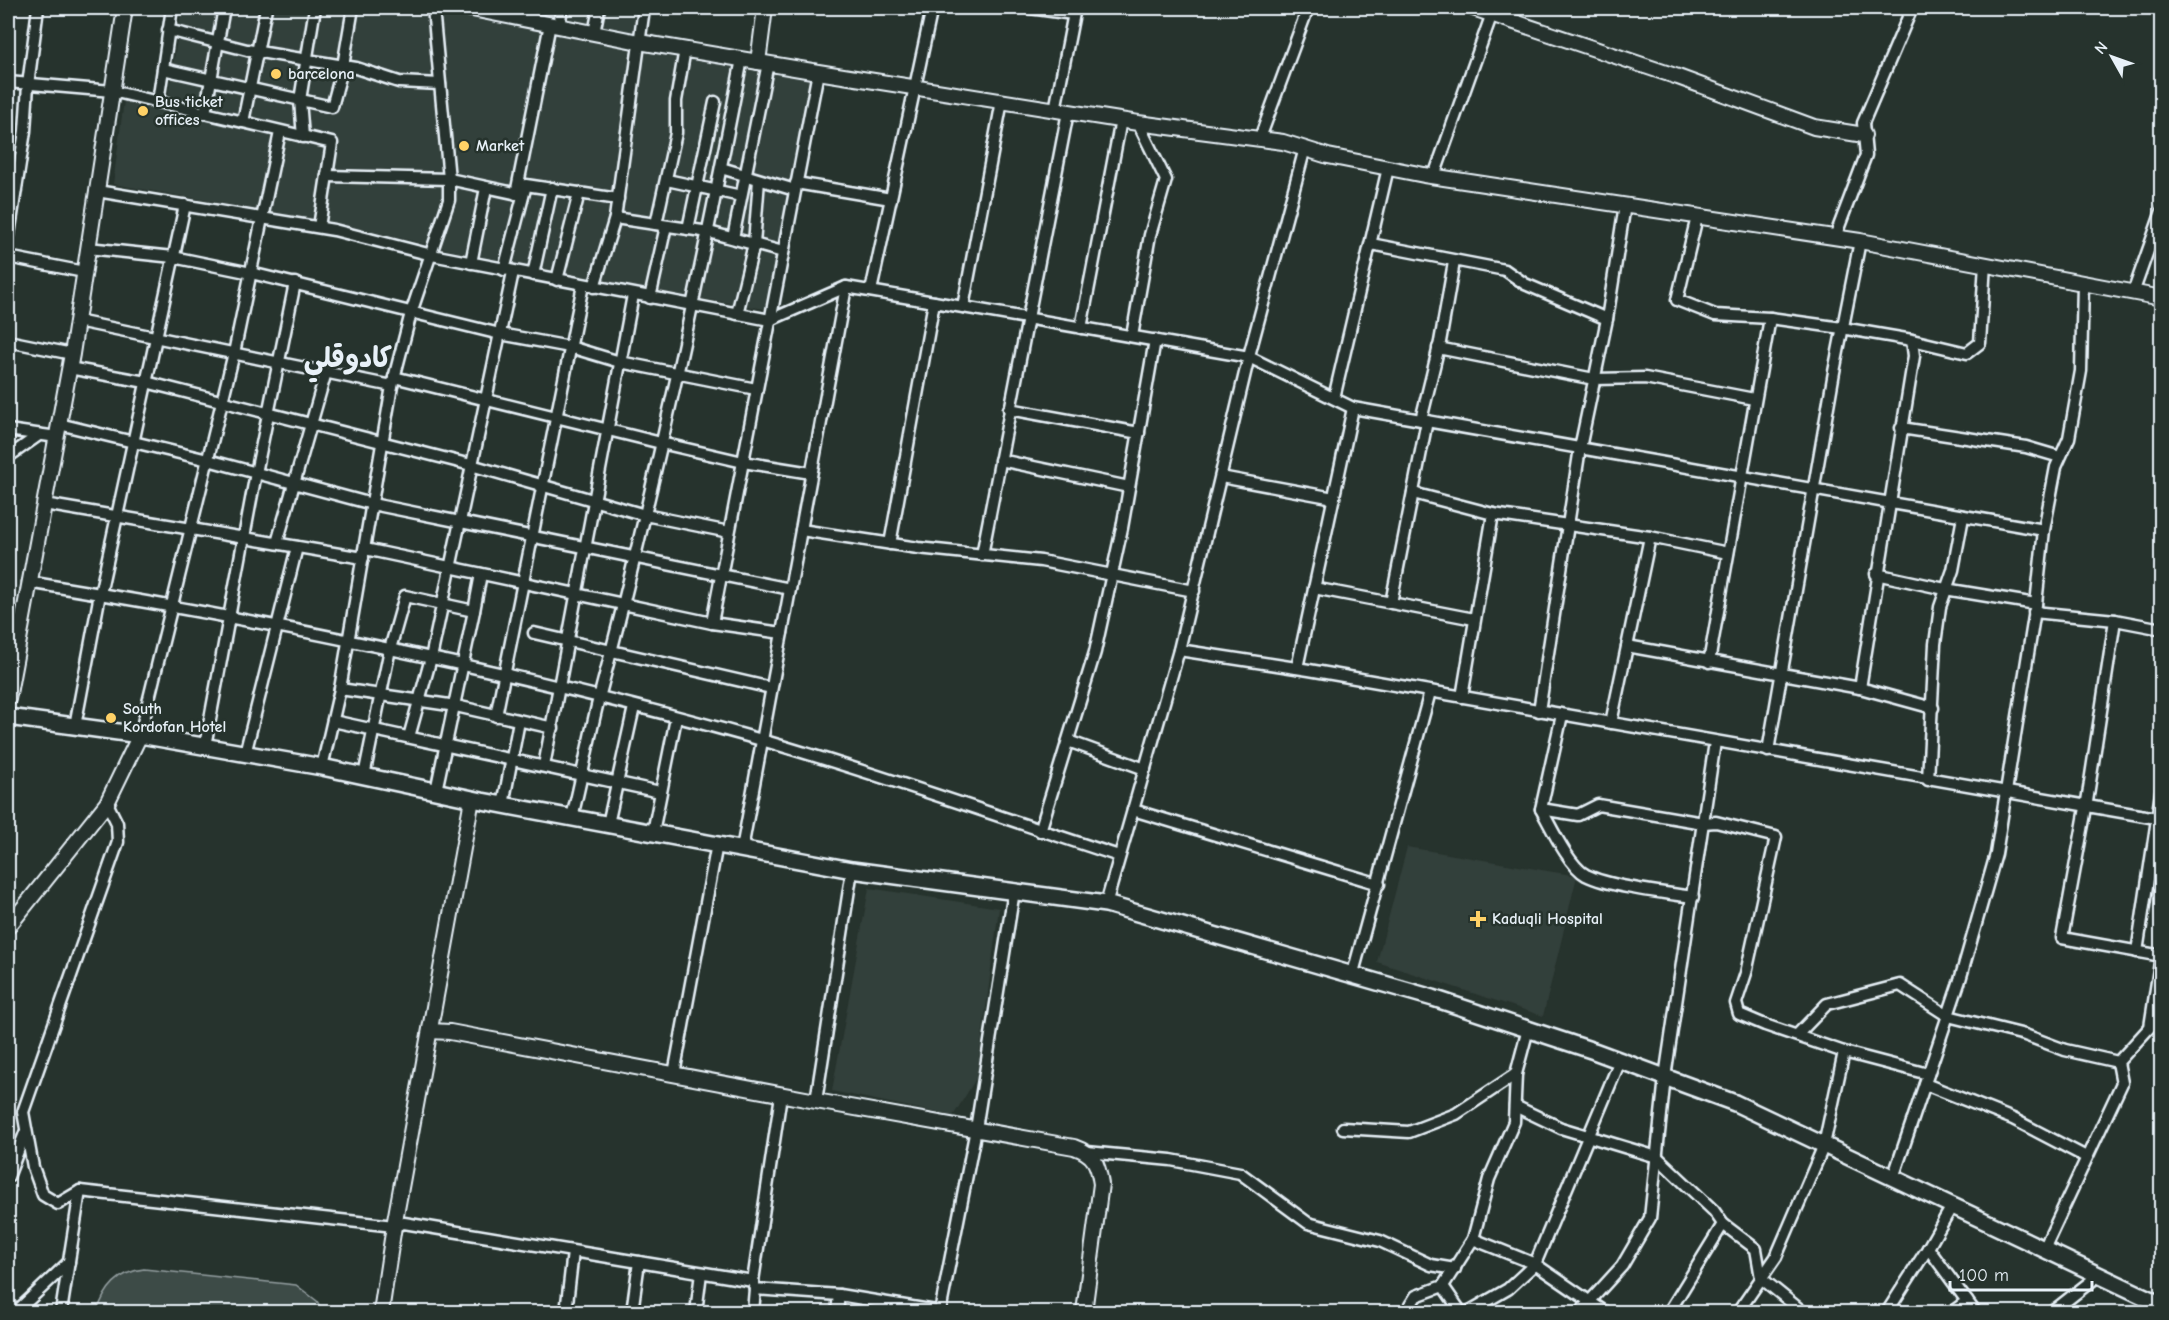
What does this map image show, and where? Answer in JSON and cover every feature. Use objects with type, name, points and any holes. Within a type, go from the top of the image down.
[{"type":"main road","points":[[8,717],[140,735],[322,767],[472,799],[852,870],[1106,904],[1353,973],[1620,1060],[1735,1103],[2099,1275],[2157,1306]]},
{"type":"street","points":[[8,241],[26,131],[28,85],[38,8]]},
{"type":"street","points":[[8,699],[71,361],[125,8]]},
{"type":"street","points":[[158,102],[172,8]]},
{"type":"street","points":[[205,113],[224,8]]},
{"type":"street","points":[[243,122],[266,8]]},
{"type":"street","points":[[303,137],[300,100],[315,8]]},
{"type":"street","points":[[163,69],[332,107],[343,66],[353,8]]},
{"type":"street","points":[[322,767],[340,689],[393,382],[411,313],[432,255],[448,200],[449,179],[433,8]]},
{"type":"street","points":[[467,8],[525,13],[555,25],[594,33],[818,72],[1138,123],[1260,138],[1305,148],[1328,156],[1388,168],[1860,241],[2162,298]]},
{"type":"street","points":[[410,737],[430,658],[500,334],[519,194],[555,25],[562,8]]},
{"type":"street","points":[[594,33],[599,8]]},
{"type":"street","points":[[496,716],[521,582],[533,537],[570,347],[588,286],[615,218],[644,8]]},
{"type":"street","points":[[733,238],[746,175],[763,62],[765,8]]},
{"type":"street","points":[[871,291],[932,8]]},
{"type":"street","points":[[982,555],[1026,318],[1061,111],[1074,11],[1030,8]]},
{"type":"street","points":[[1260,138],[1308,8]]},
{"type":"street","points":[[1473,8],[1492,11],[1814,127],[1864,135]]},
{"type":"street","points":[[1835,237],[1866,155],[1863,123],[1912,8]]},
{"type":"street","points":[[1434,176],[1492,11]]},
{"type":"street","points":[[168,30],[258,52],[343,66],[399,82],[440,84]]},
{"type":"street","points":[[650,298],[676,133],[676,101],[685,50]]},
{"type":"street","points":[[572,817],[599,698],[637,558],[708,232],[742,58]]},
{"type":"street","points":[[712,623],[818,72]]},
{"type":"street","points":[[8,82],[112,91],[332,143],[319,227]]},
{"type":"street","points":[[963,307],[1002,101]]},
{"type":"street","points":[[688,229],[715,102]]},
{"type":"street","points":[[1081,328],[1120,120]]},
{"type":"street","points":[[1132,336],[1150,235],[1166,180],[1138,123]]},
{"type":"street","points":[[8,927],[107,802],[140,735],[234,353],[280,132]]},
{"type":"street","points":[[1106,904],[1179,650],[1249,357],[1305,148]]},
{"type":"street","points":[[721,168],[759,180],[891,199]]},
{"type":"street","points":[[1334,398],[1388,168]]},
{"type":"street","points":[[327,176],[449,179],[519,194]]},
{"type":"street","points":[[667,180],[741,196]]},
{"type":"street","points":[[737,314],[754,244],[759,180]]},
{"type":"street","points":[[519,194],[526,184],[618,198]]},
{"type":"street","points":[[471,263],[486,188]]},
{"type":"street","points":[[533,275],[552,188]]},
{"type":"street","points":[[97,191],[319,227],[508,271],[770,320],[846,287],[1155,340],[1249,357],[1353,408],[2043,530]]},
{"type":"street","points":[[557,280],[579,193]]},
{"type":"street","points":[[75,726],[100,594],[185,205]]},
{"type":"street","points":[[1539,711],[1580,448],[1607,319],[1625,205]]},
{"type":"street","points":[[2133,293],[2162,210]]},
{"type":"street","points":[[1697,216],[1677,300],[1715,315],[1770,318],[1842,328],[1912,339],[1967,353],[1980,343],[1985,264]]},
{"type":"street","points":[[615,218],[708,232],[783,252]]},
{"type":"street","points":[[1767,751],[1842,328],[1860,241]]},
{"type":"street","points":[[1371,244],[1505,270],[1525,284],[1607,319]]},
{"type":"street","points":[[88,248],[173,257],[251,273],[500,334],[570,347],[620,362],[756,389]]},
{"type":"street","points":[[8,257],[84,272]]},
{"type":"street","points":[[1391,603],[1454,261]]},
{"type":"street","points":[[205,746],[256,473],[295,283]]},
{"type":"street","points":[[1893,1178],[1948,1016],[1996,854],[2035,608],[2043,530],[2060,457],[2068,438],[2081,371],[2083,283]]},
{"type":"street","points":[[742,849],[846,287]]},
{"type":"street","points":[[544,766],[633,295]]},
{"type":"street","points":[[891,544],[934,302]]},
{"type":"street","points":[[1709,662],[1770,318]]},
{"type":"street","points":[[77,321],[557,416],[743,462],[812,472]]},
{"type":"street","points":[[1860,688],[1876,574],[1914,356],[1912,339]]},
{"type":"street","points":[[1040,831],[1095,652],[1129,487],[1155,340]]},
{"type":"street","points":[[8,341],[146,382],[543,484],[645,515],[729,532]]},
{"type":"street","points":[[1438,348],[1594,379],[1645,378],[1754,399]]},
{"type":"street","points":[[277,543],[326,372]]},
{"type":"street","points":[[1297,668],[1353,408]]},
{"type":"street","points":[[1009,409],[1139,433]]},
{"type":"street","points":[[1901,428],[2026,447],[2060,457]]},
{"type":"street","points":[[8,430],[39,435]]},
{"type":"street","points":[[8,457],[39,435],[58,430],[133,442],[372,504],[790,589]]},
{"type":"street","points":[[1000,460],[1129,487]]},
{"type":"street","points":[[1221,477],[1334,498]]},
{"type":"street","points":[[1413,493],[1492,514],[1650,537],[1728,553]]},
{"type":"street","points":[[44,504],[117,514],[297,547],[364,553],[449,567],[712,623],[782,633]]},
{"type":"street","points":[[1462,697],[1492,514]]},
{"type":"street","points":[[1928,780],[1935,644],[1945,589],[1953,570],[1963,517]]},
{"type":"street","points":[[801,530],[891,544],[1041,561],[1194,591]]},
{"type":"street","points":[[1611,723],[1650,537]]},
{"type":"street","points":[[245,754],[297,547]]},
{"type":"street","points":[[436,791],[456,706],[461,665],[481,574]]},
{"type":"street","points":[[1876,574],[2035,608],[2115,620],[2162,630]]},
{"type":"street","points":[[28,582],[171,605],[349,639],[599,698],[761,740],[1119,856]]},
{"type":"street","points":[[1314,588],[1474,620]]},
{"type":"street","points":[[364,776],[390,649],[405,596],[474,611]]},
{"type":"street","points":[[2115,620],[2086,808],[2062,938],[2161,956],[2150,1027],[2118,1062]]},
{"type":"street","points":[[534,633],[771,688]]},
{"type":"street","points":[[1627,646],[1781,676],[1860,688],[1933,708]]},
{"type":"street","points":[[1179,650],[1297,668],[2159,819]]},
{"type":"street","points":[[340,689],[456,706],[553,728]]},
{"type":"street","points":[[1353,973],[1430,692]]},
{"type":"street","points":[[608,824],[634,707]]},
{"type":"street","points":[[1562,715],[1541,809],[1565,851],[1585,875],[1628,886],[1692,897]]},
{"type":"street","points":[[653,832],[676,718]]},
{"type":"street","points":[[503,805],[519,721]]},
{"type":"street","points":[[333,722],[374,728],[660,792]]},
{"type":"street","points":[[1068,741],[1145,769]]},
{"type":"street","points":[[1580,1312],[1622,1266],[1650,1218],[1665,1077],[1715,742]]},
{"type":"street","points":[[2137,951],[2159,819],[2162,786]]},
{"type":"street","points":[[381,1312],[393,1226],[472,799]]},
{"type":"street","points":[[107,802],[117,823],[118,842],[23,1112],[26,1133],[43,1195],[58,1204],[80,1191],[393,1226],[405,1224],[639,1262],[754,1285],[839,1295],[941,1312],[976,1129],[1014,891]]},
{"type":"street","points":[[1541,809],[1578,815],[1598,805],[1703,823],[1716,822],[1776,837],[1746,973],[1736,1003],[1739,1014],[1927,1079],[2013,1119],[2086,1157]]},
{"type":"street","points":[[1133,810],[1379,884]]},
{"type":"street","points":[[674,1074],[717,844]]},
{"type":"street","points":[[816,1101],[852,870]]},
{"type":"street","points":[[1797,1035],[1827,1004],[1900,985],[1948,1016],[2025,1035],[2065,1050],[2118,1062]]},
{"type":"street","points":[[1406,1312],[1416,1296],[1443,1286],[1473,1239],[1489,1179],[1514,1122],[1516,1074],[1528,1029]]},
{"type":"street","points":[[430,1031],[450,1032],[781,1095],[976,1129],[1087,1152],[1171,1160],[1240,1173],[1308,1223],[1380,1241],[1431,1265],[1455,1269]]},
{"type":"street","points":[[1738,1312],[1776,1257],[1824,1145],[1844,1052]]},
{"type":"street","points":[[1468,1312],[1508,1289],[1536,1264],[1620,1060]]},
{"type":"street","points":[[2044,1249],[2122,1083],[2118,1062]]},
{"type":"street","points":[[1343,1128],[1409,1132],[1456,1114],[1516,1074]]},
{"type":"street","points":[[753,1312],[754,1285],[781,1095]]},
{"type":"street","points":[[1515,1106],[1561,1128],[1657,1157],[1714,1211],[1723,1224],[1756,1249],[1761,1278],[1803,1312]]},
{"type":"street","points":[[8,1177],[26,1133]]},
{"type":"street","points":[[1084,1312],[1101,1184],[1098,1164],[1087,1152]]},
{"type":"street","points":[[61,1312],[80,1191]]},
{"type":"street","points":[[1887,1312],[1952,1206]]},
{"type":"street","points":[[1669,1312],[1723,1224]]},
{"type":"street","points":[[1473,1239],[1536,1264],[1605,1312]]},
{"type":"street","points":[[1928,1248],[1975,1312]]},
{"type":"street","points":[[566,1312],[573,1251]]},
{"type":"street","points":[[16,1312],[69,1262]]},
{"type":"street","points":[[632,1312],[639,1262]]},
{"type":"street","points":[[696,1312],[701,1273]]},
{"type":"street","points":[[2052,1312],[2099,1275]]},
{"type":"street","points":[[1443,1286],[1461,1312]]},
{"type":"street","points":[[837,1312],[839,1295]]},
{"type":"street","points":[[1952,1312],[1967,1301]]},
{"type":"shaded area","name":"Market","points":[[182,8],[653,8],[649,33],[825,68],[777,311],[551,274],[348,226],[113,184],[124,101],[166,108]]},
{"type":"shaded area","name":"Kaduqli Hospital","points":[[1407,847],[1577,876],[1543,1016],[1377,962]]},
{"type":"shaded area","points":[[869,888],[999,908],[977,1077],[953,1116],[832,1091]]},
{"type":"shaded area","points":[[144,1269],[296,1285],[317,1301],[323,1312],[97,1312],[104,1296],[114,1283],[127,1274]]},
{"type":"waterway","points":[[8,1015],[10,1021],[8,1046]]},
{"type":"place","name":"barcelona","points":[[276,74]]},
{"type":"place","name":"Bus ticket offices","points":[[143,111]]},
{"type":"place","name":"Market","points":[[464,146]]},
{"type":"place","name":"South Kordofan Hotel","points":[[111,718]]},
{"type":"place","name":"Kaduqli Hospital","points":[[1478,919]]},
{"type":"district","name":"كادوقلي","points":[[348,358]]}]
